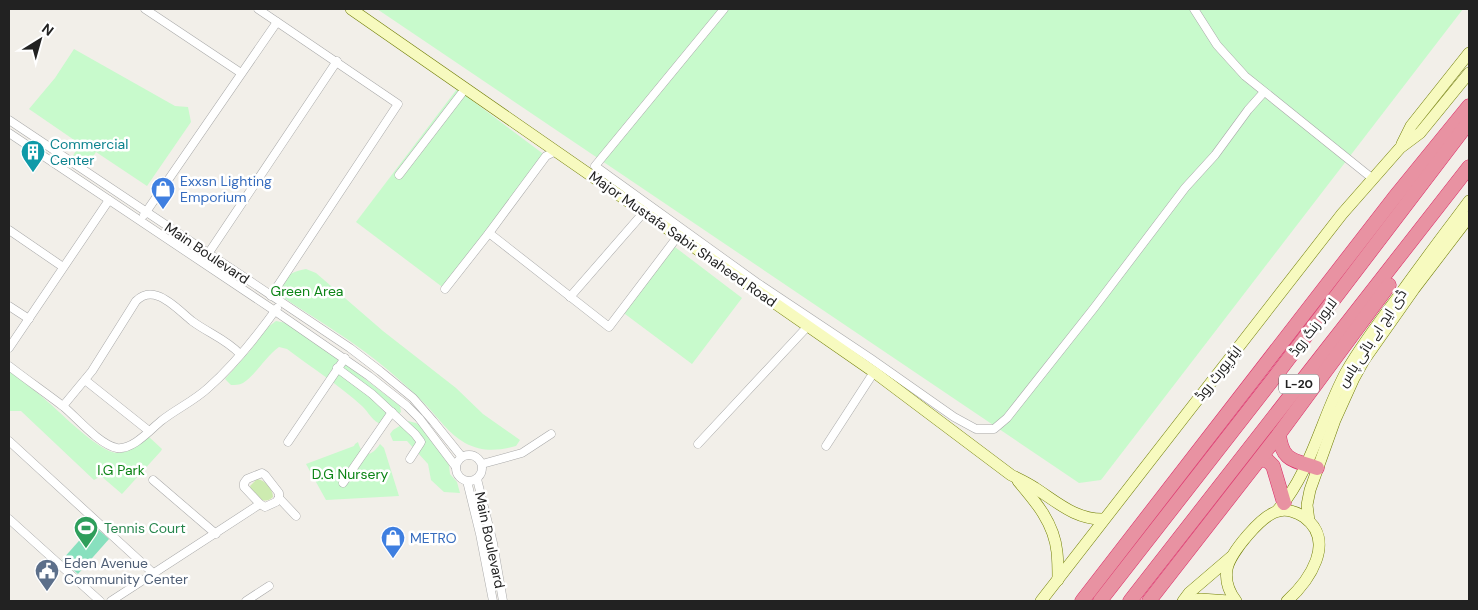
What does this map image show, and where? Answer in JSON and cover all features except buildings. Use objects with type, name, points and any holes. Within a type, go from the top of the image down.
[{"type":"highway","points":[[1082,601],[1394,198],[1469,106]]},
{"type":"highway","name":"لاہور رنگ روڈ","points":[[1100,601],[1280,370],[1469,122]]},
{"type":"highway","name":"لاہور رنگ روڈ","points":[[1130,601],[1469,167]]},
{"type":"highway","points":[[1148,601],[1279,434],[1419,244],[1428,221]]},
{"type":"highway","points":[[1279,434],[1280,445],[1287,458],[1311,466]]},
{"type":"highway","points":[[1260,459],[1268,461],[1273,466],[1281,507]]},
{"type":"main road","name":"Major Mustafa Sabir Shaheed Road","points":[[351,9],[874,372],[1012,474]]},
{"type":"main road","name":"ایئرپورٹ روڈ","points":[[1400,148],[1411,126],[1469,53]]},
{"type":"main road","name":"ایئرپورٹ روڈ","points":[[1041,601],[1342,214],[1400,148],[1420,133],[1469,72]]},
{"type":"main road","name":"ڈی ایچ اے بائی پاس","points":[[1281,507],[1311,466],[1329,408],[1347,371],[1384,316],[1469,202]]},
{"type":"main road","points":[[1309,521],[1308,497],[1311,466],[1364,360],[1414,289],[1469,217]]},
{"type":"main road","points":[[1012,474],[1073,513],[1091,519],[1104,519]]},
{"type":"main road","points":[[1012,474],[1038,504],[1048,521],[1057,550],[1058,580]]},
{"type":"main road","points":[[1185,601],[1189,594],[1232,556],[1254,528],[1281,507],[1283,510],[1294,512],[1309,521],[1318,539],[1319,553],[1312,569],[1291,599]]},
{"type":"main road","points":[[1232,556],[1227,568],[1227,579],[1229,590],[1236,601]]},
{"type":"main road","points":[[1185,601],[1202,599],[1228,601]]},
{"type":"street","points":[[145,9],[241,74]]},
{"type":"street","points":[[258,9],[398,104],[271,296]]},
{"type":"street","points":[[724,9],[595,166],[756,282],[954,417],[976,429],[994,429],[1006,418],[1094,308],[1185,188],[1215,155],[1248,110],[1264,92]]},
{"type":"street","points":[[1194,9],[1217,45],[1245,76],[1373,179]]},
{"type":"street","points":[[140,221],[277,22]]},
{"type":"street","points":[[208,254],[337,61]]},
{"type":"street","points":[[399,175],[466,89]]},
{"type":"street","name":"Main Boulevard","points":[[9,120],[380,370],[421,406],[462,457]]},
{"type":"street","name":"Main Boulevard","points":[[9,133],[345,358],[414,412],[456,467]]},
{"type":"street","points":[[445,289],[546,156],[556,151]]},
{"type":"street","points":[[9,348],[109,200]]},
{"type":"street","points":[[570,297],[644,212]]},
{"type":"street","points":[[9,230],[63,266]]},
{"type":"street","points":[[489,233],[609,327],[678,236]]},
{"type":"street","points":[[63,406],[85,380],[141,296],[155,295],[163,298],[200,327],[229,343],[240,354]]},
{"type":"street","points":[[9,366],[63,406],[103,442],[118,448],[125,448],[207,389],[228,369],[281,302]]},
{"type":"street","points":[[9,306],[29,319]]},
{"type":"street","points":[[698,444],[808,326]]},
{"type":"street","points":[[288,442],[345,358]]},
{"type":"street","points":[[337,368],[372,394],[416,434],[421,442],[410,459]]},
{"type":"street","points":[[826,446],[874,372]]},
{"type":"street","points":[[85,380],[149,430]]},
{"type":"street","points":[[402,422],[421,406]]},
{"type":"street","points":[[343,483],[392,412]]},
{"type":"street","points":[[482,464],[522,453],[551,434]]},
{"type":"street","points":[[9,441],[153,573]]},
{"type":"street","points":[[470,455],[480,460],[482,472],[477,479],[467,481],[458,476],[456,467],[459,459],[462,457],[470,455]]},
{"type":"street","points":[[279,498],[276,502],[265,507],[244,487],[244,483],[247,479],[262,473],[279,493],[279,498],[296,516]]},
{"type":"street","name":"Main Boulevard","points":[[477,479],[493,542],[503,601]]},
{"type":"street","points":[[153,480],[216,534]]},
{"type":"street","name":"Main Boulevard","points":[[467,481],[480,534],[492,601]]},
{"type":"street","points":[[111,601],[260,504]]},
{"type":"street","points":[[9,519],[100,601]]},
{"type":"street","points":[[246,601],[269,586]]},
{"type":"green space","points":[[377,9],[1463,9],[1101,480],[1079,483]]},
{"type":"green space","points":[[74,49],[175,106],[188,107],[191,122],[147,186],[96,152],[85,169],[71,159],[80,144],[29,109],[55,78]]},
{"type":"green space","points":[[457,89],[546,156],[445,289],[356,222]]},
{"type":"green space","points":[[671,244],[742,298],[692,364],[621,311]]},
{"type":"green space","name":"Green Area","points":[[306,269],[316,273],[383,331],[456,388],[483,414],[520,440],[516,446],[496,450],[478,448],[465,443],[449,431],[427,406],[393,374],[349,341],[278,293],[283,279],[296,271]]},
{"type":"green space","points":[[276,321],[286,323],[352,369],[400,406],[401,412],[387,423],[379,423],[335,384],[287,349],[279,347],[247,380],[240,384],[231,385],[225,379],[268,327]]},
{"type":"green space","name":"I.G Park","points":[[9,372],[36,391],[81,432],[111,452],[127,451],[148,436],[162,449],[161,451],[122,494],[101,476],[94,480],[21,411],[9,411]]},
{"type":"green space","points":[[408,421],[416,423],[421,427],[449,465],[450,474],[457,482],[460,493],[444,492],[431,480],[428,464],[407,441],[393,441],[390,434],[393,430]]},
{"type":"green space","name":"D.G Nursery","points":[[358,442],[362,451],[368,454],[374,451],[380,444],[384,448],[399,496],[326,500],[306,464],[354,446]]},
{"type":"green space","points":[[257,479],[268,485],[272,491],[273,497],[270,500],[259,499],[254,493],[250,486]]},
{"type":"green space","name":"Tennis Court","points":[[93,525],[109,539],[78,574],[62,560]]},
{"type":"place","name":"Commercial Center","points":[[33,173]]},
{"type":"place","name":"Exxsn Lighting Emporium","points":[[163,210]]},
{"type":"place","name":"Tennis Court","points":[[86,549]]},
{"type":"place","name":"METRO","points":[[393,559]]},
{"type":"place","name":"Eden Avenue Community Center","points":[[47,592]]}]
